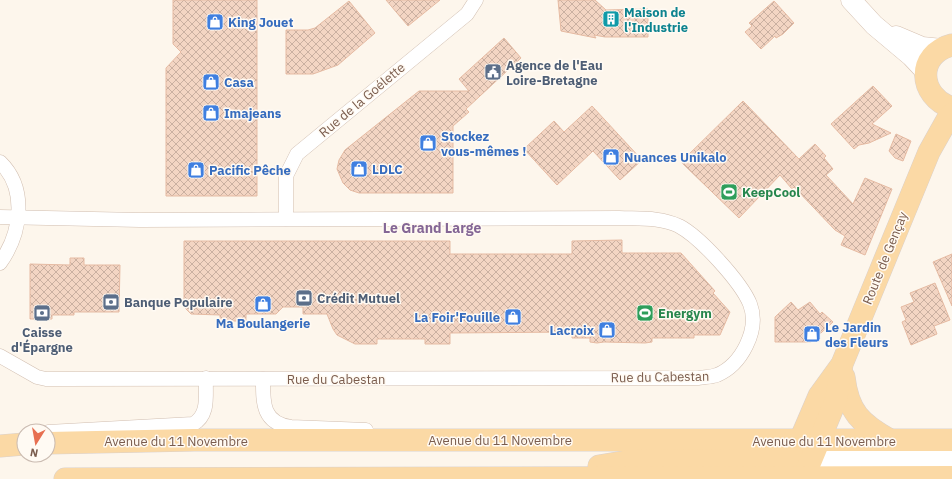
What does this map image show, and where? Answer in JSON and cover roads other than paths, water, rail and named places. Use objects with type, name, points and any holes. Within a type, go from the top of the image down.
[{"type":"main road","points":[[947,47],[937,52],[931,60],[926,72],[926,82],[933,96],[940,103],[952,108]]},
{"type":"main road","name":"Route de Gençay","points":[[928,152],[934,110],[933,96]]},
{"type":"main road","name":"Route de Gençay","points":[[800,464],[819,396],[842,364],[928,152],[948,118],[952,114]]},
{"type":"main road","points":[[842,364],[846,392],[850,406],[872,430],[890,440]]},
{"type":"main road","name":"Avenue du 11 Novembre","points":[[56,443],[438,440],[800,464],[862,478],[952,476]]},
{"type":"main road","name":"Avenue du 11 Novembre","points":[[65,479],[521,477],[725,478],[800,464],[890,440],[952,440]]},
{"type":"main road","points":[[0,446],[16,445]]},
{"type":"main road","points":[[521,477],[629,461],[800,464]]},
{"type":"street","name":"Rue de la Goélette","points":[[286,219],[286,176],[297,154],[467,14],[476,0]]},
{"type":"street","points":[[851,0],[874,25],[911,56],[926,72]]},
{"type":"street","points":[[874,25],[922,47],[947,47]]},
{"type":"street","points":[[0,162],[12,181],[18,198],[18,217],[13,242],[0,263]]},
{"type":"street","name":"Rue du Cabestan","points":[[0,217],[140,220],[619,218],[666,221],[680,227],[696,237],[741,287],[750,306],[751,323],[749,336],[744,350],[737,361],[716,376],[698,378],[46,379],[37,377],[0,356]]},
{"type":"street","points":[[56,432],[193,424],[200,420],[204,413],[206,378]]},
{"type":"street","points":[[263,378],[265,409],[271,419],[282,426],[369,430],[438,440]]},
{"type":"street","points":[[0,441],[16,438]]},
{"type":"street","points":[[800,464],[952,458]]},
{"type":"place","name":"Maison de l'Industrie","points":[[611,19]]},
{"type":"place","name":"King Jouet","points":[[215,22]]},
{"type":"place","name":"Agence de l'Eau Loire-Bretagne","points":[[493,72]]},
{"type":"place","name":"Casa","points":[[211,82]]},
{"type":"place","name":"Imajeans","points":[[211,113]]},
{"type":"place","name":"Stockez vous-mêmes !","points":[[428,143]]},
{"type":"place","name":"Nuances Unikalo","points":[[611,157]]},
{"type":"place","name":"LDLC","points":[[359,169]]},
{"type":"place","name":"Pacific Pêche","points":[[196,170]]},
{"type":"place","name":"KeepCool","points":[[729,192]]},
{"type":"place","name":"Crédit Mutuel","points":[[304,298]]},
{"type":"place","name":"Banque Populaire","points":[[111,302]]},
{"type":"place","name":"Ma Boulangerie","points":[[263,304]]},
{"type":"place","name":"Caisse d'Épargne","points":[[42,313]]},
{"type":"place","name":"Energym","points":[[645,313]]},
{"type":"place","name":"La Foir'Fouille","points":[[513,317]]},
{"type":"place","name":"Lacroix","points":[[607,330]]},
{"type":"place","name":"Le Jardin des Fleurs","points":[[812,334]]},
{"type":"district","name":"Le Grand Large","points":[[432,228]]}]
